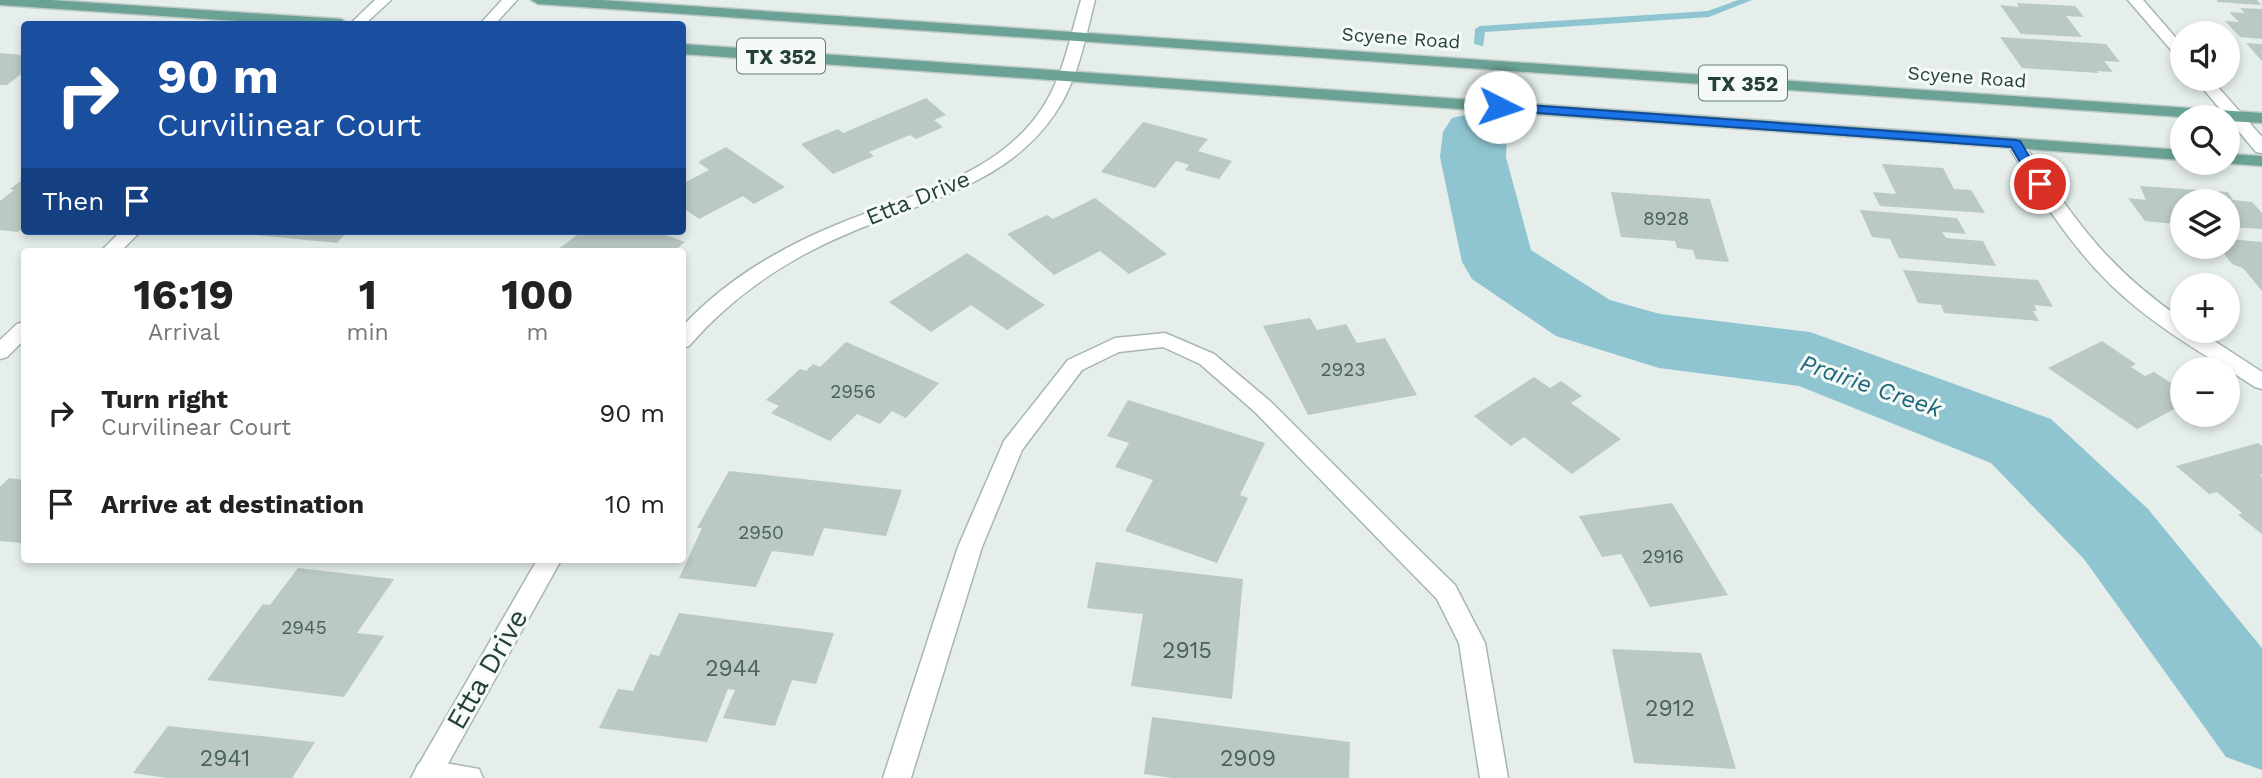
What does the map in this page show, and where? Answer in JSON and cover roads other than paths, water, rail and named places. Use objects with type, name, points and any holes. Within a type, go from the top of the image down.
[{"type":"main road","name":"Scyene Road","points":[[538,0],[2170,112]]},
{"type":"main road","points":[[0,1],[297,21]]},
{"type":"main road","name":"TX 352","points":[[686,49],[2170,154]]},
{"type":"main road","name":"Scyene Road","points":[[2240,116],[2262,118]]},
{"type":"main road","points":[[2240,160],[2262,161]]},
{"type":"street","points":[[360,21],[384,0]]},
{"type":"street","points":[[490,21],[510,0]]},
{"type":"street","name":"Etta Drive","points":[[686,336],[732,295],[780,259],[839,230],[961,183],[995,164],[1033,132],[1048,113],[1066,76],[1088,0]]},
{"type":"street","points":[[2135,0],[2170,40]]},
{"type":"street","points":[[2214,91],[2226,105]]},
{"type":"street","points":[[2240,121],[2262,148]]},
{"type":"street","points":[[2015,144],[2052,204],[2090,249],[2137,297],[2170,320]]},
{"type":"street","points":[[113,248],[128,235]]},
{"type":"street","points":[[0,352],[21,332]]},
{"type":"street","points":[[897,778],[970,547],[1012,447],[1075,365],[1115,345],[1165,340],[1207,359],[1263,407],[1446,592],[1472,643],[1494,778]]},
{"type":"street","points":[[2204,343],[2262,382]]},
{"type":"street","name":"Etta Drive","points":[[426,775],[546,563]]},
{"type":"street","points":[[426,775],[469,778]]},
{"type":"waterway","name":"Prairie Creek","points":[[1479,44],[1480,29],[1709,14],[1747,0]]},
{"type":"waterway","name":"Prairie Creek","points":[[1475,132],[1473,157],[1498,262],[1583,318],[1659,341],[1810,360],[2021,441],[2116,534],[2262,724]]}]
